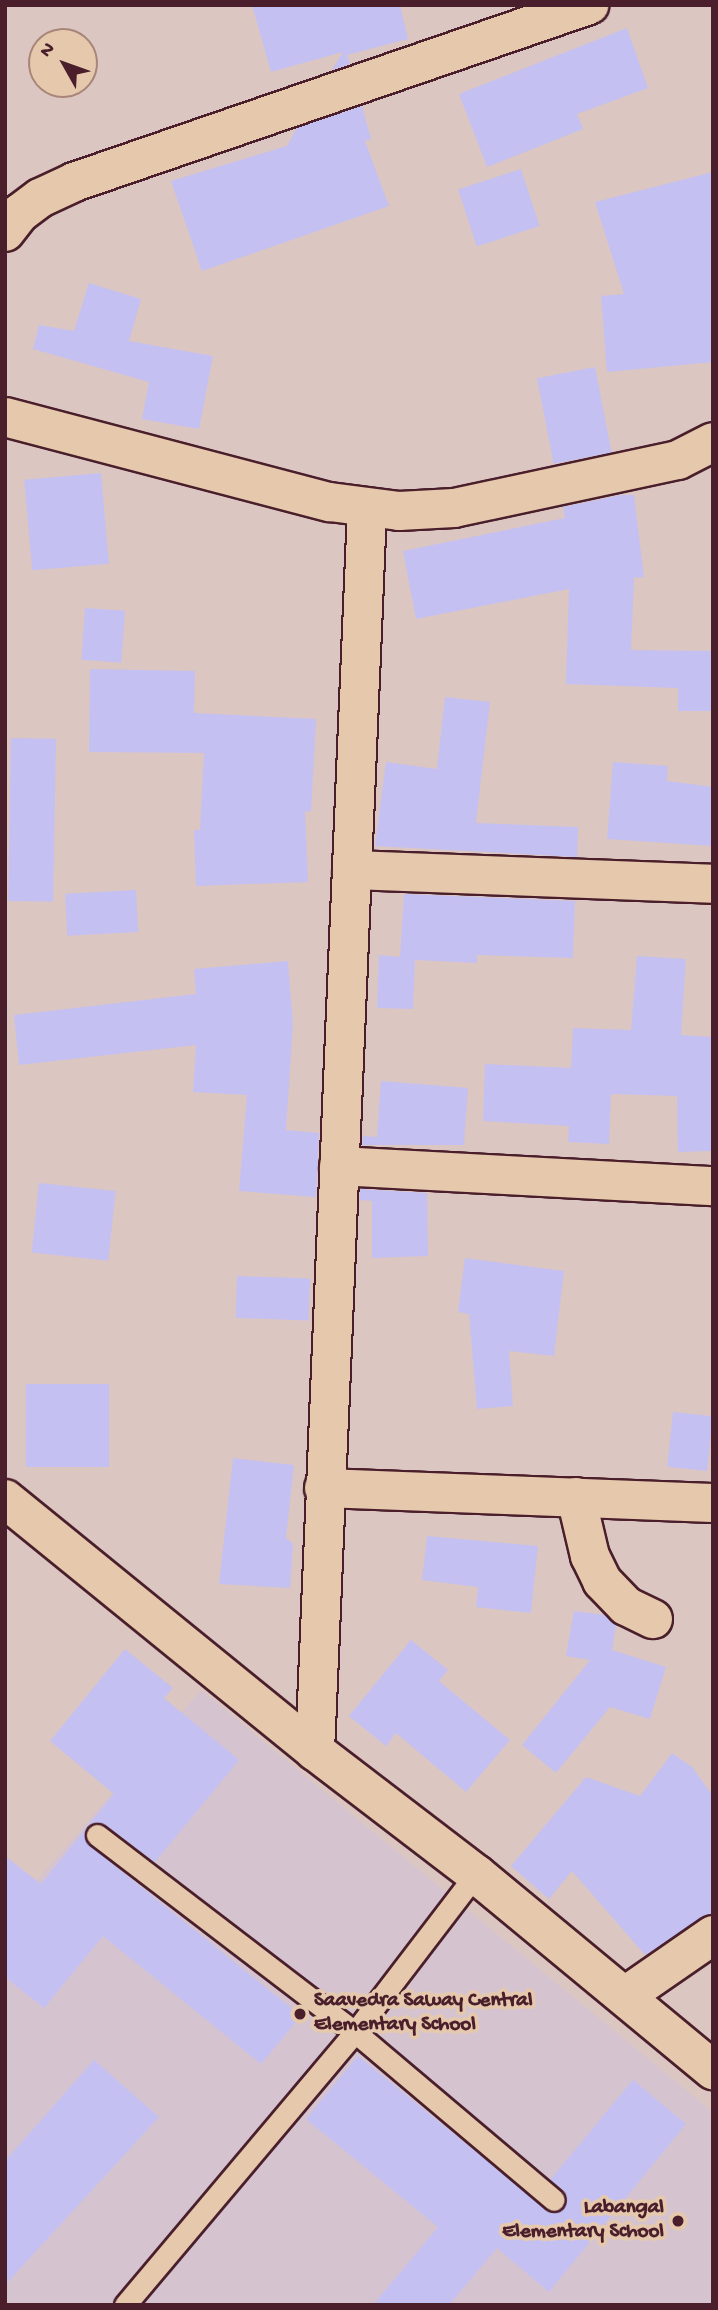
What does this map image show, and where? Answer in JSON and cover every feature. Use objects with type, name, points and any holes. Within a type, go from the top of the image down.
[{"type":"street","points":[[5,232],[20,213],[40,198],[74,182],[589,5]]},
{"type":"street","points":[[5,417],[367,509],[454,508],[678,460],[713,442]]},
{"type":"street","points":[[315,1751],[367,509]]},
{"type":"street","points":[[352,870],[713,884]]},
{"type":"street","points":[[338,1166],[713,1186]]},
{"type":"street","points":[[324,1488],[713,1503]]},
{"type":"street","points":[[576,1497],[590,1556],[602,1581],[625,1606],[653,1619]]},
{"type":"street","points":[[5,1499],[315,1751],[475,1874],[713,2070]]},
{"type":"street","points":[[625,1996],[713,1935]]},
{"type":"lane","points":[[97,1835],[355,2032],[554,2200]]},
{"type":"lane","points":[[125,2305],[355,2032],[475,1874]]},
{"type":"shaded area","name":"Saavedra Saway Central Elementary School","points":[[201,1690],[713,2112],[713,2305],[5,2305],[5,1917]]},
{"type":"building","points":[[252,5],[400,5],[408,39],[347,55],[350,64],[332,70],[343,52],[271,72]]},
{"type":"building","points":[[627,28],[648,88],[577,114],[583,129],[487,167],[459,94]]},
{"type":"building","points":[[362,106],[371,139],[365,141],[389,206],[202,271],[171,181],[287,146],[297,128]]},
{"type":"building","points":[[521,169],[540,226],[477,246],[458,189]]},
{"type":"building","points":[[713,172],[713,362],[607,372],[601,296],[624,294],[595,202]]},
{"type":"building","points":[[89,283],[141,299],[129,341],[213,356],[199,429],[142,419],[149,382],[33,349],[39,325],[74,331]]},
{"type":"building","points":[[595,367],[612,452],[554,464],[537,378]]},
{"type":"building","points":[[101,473],[109,564],[32,570],[24,480]]},
{"type":"building","points":[[621,495],[634,495],[644,577],[634,578],[631,650],[713,651],[713,711],[678,711],[678,688],[566,684],[569,589],[416,619],[403,551],[565,518],[563,507]]},
{"type":"building","points":[[85,608],[125,611],[121,663],[81,660]]},
{"type":"building","points":[[90,669],[195,671],[194,713],[316,719],[311,812],[305,811],[308,882],[196,886],[194,830],[200,830],[204,753],[89,752]]},
{"type":"building","points":[[445,697],[490,702],[476,823],[578,827],[577,857],[375,846],[386,762],[437,769]]},
{"type":"building","points":[[11,738],[56,739],[53,902],[8,901]]},
{"type":"building","points":[[613,762],[668,766],[667,781],[713,787],[713,846],[607,839]]},
{"type":"building","points":[[136,890],[138,932],[67,936],[65,894]]},
{"type":"building","points":[[404,894],[575,901],[573,958],[477,955],[477,963],[415,960],[413,1009],[377,1008],[379,955],[400,957]]},
{"type":"building","points":[[637,956],[686,959],[681,1035],[713,1037],[713,1151],[678,1152],[677,1096],[611,1094],[609,1144],[568,1142],[569,1126],[483,1121],[485,1064],[571,1068],[573,1028],[631,1030]]},
{"type":"building","points":[[288,961],[293,1024],[286,1130],[319,1133],[316,1197],[239,1191],[247,1095],[193,1092],[196,1045],[19,1065],[14,1015],[196,994],[194,969]]},
{"type":"building","points":[[381,1081],[468,1088],[464,1145],[362,1145],[363,1136],[377,1137]]},
{"type":"building","points":[[39,1183],[116,1191],[108,1261],[32,1253]]},
{"type":"building","points":[[360,1189],[427,1193],[428,1256],[372,1258],[372,1201],[360,1200]]},
{"type":"building","points":[[465,1258],[564,1271],[554,1356],[509,1351],[513,1406],[477,1409],[469,1314],[458,1312]]},
{"type":"building","points":[[237,1276],[310,1279],[308,1321],[236,1318]]},
{"type":"building","points":[[26,1384],[109,1384],[109,1467],[26,1467]]},
{"type":"building","points":[[673,1412],[713,1416],[707,1471],[667,1467]]},
{"type":"building","points":[[233,1458],[294,1465],[286,1538],[293,1544],[290,1588],[219,1584]]},
{"type":"building","points":[[427,1536],[538,1546],[531,1613],[476,1607],[478,1587],[422,1580]]},
{"type":"building","points":[[574,1611],[605,1615],[616,1625],[612,1650],[666,1667],[650,1719],[610,1707],[556,1773],[522,1745],[590,1660],[566,1656]]},
{"type":"building","points":[[411,1640],[448,1670],[439,1681],[510,1740],[466,1792],[396,1733],[386,1746],[349,1716]]},
{"type":"building","points":[[125,1649],[173,1688],[164,1698],[239,1760],[155,1862],[104,1824],[87,1827],[114,1794],[50,1741]]},
{"type":"building","points":[[672,1753],[692,1767],[713,1796],[713,1913],[645,1955],[572,1871],[549,1899],[511,1866],[586,1777],[640,1796]]},
{"type":"building","points":[[87,1827],[84,1834],[89,1845],[301,2016],[261,2064],[103,1936],[44,2008],[5,1977],[5,1856],[41,1884]]},
{"type":"building","points":[[358,2056],[551,2213],[559,2212],[567,2202],[563,2190],[550,2180],[633,2080],[686,2124],[549,2292],[497,2248],[449,2305],[373,2305],[438,2227],[306,2119]]},
{"type":"building","points":[[94,2060],[159,2117],[5,2285],[5,2161]]},
{"type":"place","name":"Saavedra Saway Central Elementary School","points":[[300,2014]]},
{"type":"place","name":"Labangal Elementary School","points":[[678,2221]]}]
